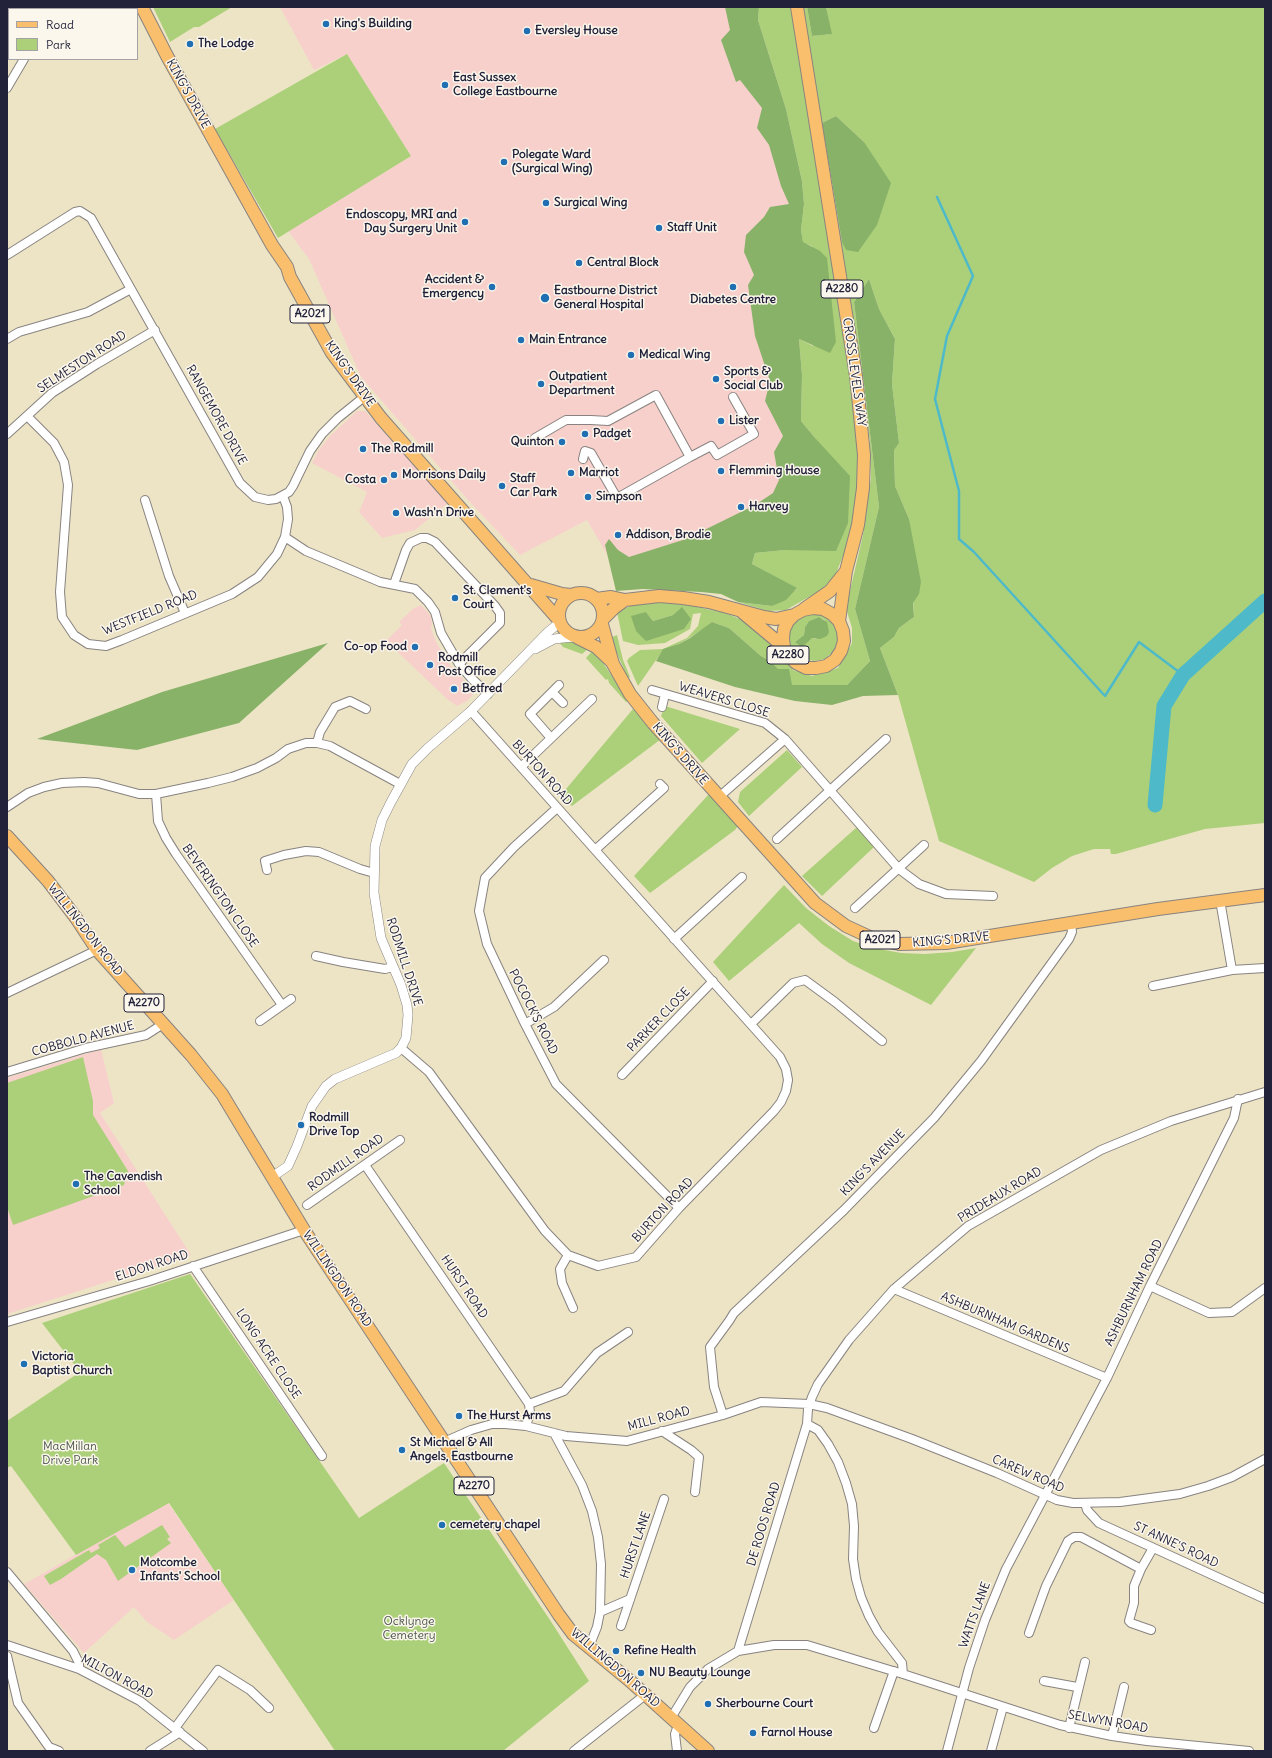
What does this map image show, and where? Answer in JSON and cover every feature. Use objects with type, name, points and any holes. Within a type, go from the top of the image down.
[{"type":"main road","name":"KING'S DRIVE","points":[[142,7],[170,62],[268,239],[287,267],[332,353],[364,397],[530,585]]},
{"type":"main road","name":"CROSS LEVELS WAY","points":[[797,7],[856,376],[864,455],[863,488],[858,525],[846,571],[839,621]]},
{"type":"main road","name":"CROSS LEVELS WAY","points":[[784,647],[784,629],[788,621],[798,612],[830,591],[846,571]]},
{"type":"main road","points":[[530,585],[562,594],[571,595],[584,593],[596,599],[601,605],[602,622]]},
{"type":"main road","name":"A2021","points":[[530,585],[559,621]]},
{"type":"main road","points":[[571,595],[564,600],[560,607],[559,621],[566,633],[575,637],[590,636],[595,633],[614,608],[625,600]]},
{"type":"main road","name":"CROSS LEVELS WAY","points":[[596,599],[611,597],[625,600],[659,596],[709,602],[739,610],[764,617],[776,618],[813,608],[823,609],[832,614],[839,621],[843,631],[844,641],[841,651],[835,660],[826,666],[806,668],[796,663],[789,656],[784,647],[739,610]]},
{"type":"main road","name":"KING'S DRIVE","points":[[602,622],[613,664],[638,705],[815,903],[846,926],[872,938],[899,944],[946,943],[1265,894]]},
{"type":"main road","name":"KING'S DRIVE","points":[[575,637],[596,647],[613,664]]},
{"type":"main road","name":"WILLINGDON ROAD","points":[[7,836],[67,906],[97,950],[191,1055],[222,1094],[304,1230],[559,1615],[574,1634],[674,1722]]},
{"type":"main road","name":"A2270","points":[[674,1722],[708,1751]]},
{"type":"street","points":[[7,88],[23,60]]},
{"type":"street","name":"RANGEMORE DRIVE","points":[[7,255],[75,212],[80,211],[91,218],[240,483],[250,494],[261,499],[276,499],[283,496]]},
{"type":"street","points":[[7,339],[19,332],[88,312],[131,289]]},
{"type":"street","name":"SELMESTON ROAD","points":[[7,434],[52,393],[96,364],[155,330]]},
{"type":"street","points":[[535,438],[566,420],[608,421],[656,395],[690,458]]},
{"type":"street","points":[[283,496],[294,486],[310,451],[322,434],[338,418],[364,397]]},
{"type":"street","points":[[583,459],[585,451],[591,452],[618,498],[711,446],[717,455],[754,434],[733,397]]},
{"type":"street","name":"WESTFIELD ROAD","points":[[27,416],[54,443],[64,462],[68,485],[60,592],[62,617],[74,635],[88,644],[106,646],[232,594],[258,578],[277,554],[285,537],[288,519],[287,507],[283,496]]},
{"type":"street","points":[[145,500],[169,576],[185,613]]},
{"type":"street","points":[[285,537],[306,551],[380,582],[415,590],[428,602],[434,612],[445,639],[459,664],[488,694]]},
{"type":"street","points":[[394,584],[406,550],[410,544],[421,538],[427,538],[434,542],[495,606],[500,613],[500,623],[459,664]]},
{"type":"street","name":"RODMILL DRIVE","points":[[401,1048],[406,1038],[408,1015],[401,986],[378,925],[374,893],[375,846],[382,820],[412,764],[428,748],[471,711],[559,621]]},
{"type":"street","name":"RODMILL DRIVE","points":[[529,652],[554,639],[575,637]]},
{"type":"street","points":[[551,738],[528,715],[559,685]]},
{"type":"street","name":"WEAVERS CLOSE","points":[[652,690],[765,723],[785,739],[899,869],[918,884],[946,894],[993,896]]},
{"type":"street","points":[[552,692],[563,703]]},
{"type":"street","points":[[662,707],[665,694]]},
{"type":"street","points":[[521,767],[592,699]]},
{"type":"street","points":[[317,743],[320,732],[336,707],[350,701],[366,709]]},
{"type":"street","name":"BURTON ROAD","points":[[401,1048],[429,1072],[546,1231],[568,1255],[598,1266],[636,1257],[679,1208],[774,1111],[786,1092],[788,1080],[786,1069],[780,1057],[471,711]]},
{"type":"street","points":[[719,797],[785,739]]},
{"type":"street","points":[[777,840],[886,739]]},
{"type":"street","points":[[7,807],[28,793],[44,787],[62,783],[84,782],[139,794],[156,794],[232,777],[257,768],[297,745],[317,743],[330,746],[400,784]]},
{"type":"street","points":[[595,850],[664,788],[660,784]]},
{"type":"street","name":"BEVERINGTON CLOSE","points":[[156,794],[158,821],[176,854],[282,1005]]},
{"type":"street","name":"POCOCK'S ROAD","points":[[557,808],[514,846],[485,878],[479,911],[487,944],[525,1024],[556,1084],[679,1208]]},
{"type":"street","points":[[855,908],[924,846]]},
{"type":"street","points":[[267,870],[265,861],[284,855],[306,851],[320,852],[360,870],[374,873]]},
{"type":"street","points":[[674,939],[742,877]]},
{"type":"street","points":[[1220,900],[1232,970]]},
{"type":"street","name":"KING'S AVENUE","points":[[723,1415],[714,1387],[710,1347],[731,1317],[844,1210],[934,1118],[981,1061],[1069,939],[1072,932],[1071,924]]},
{"type":"street","points":[[7,993],[97,950]]},
{"type":"street","points":[[316,956],[385,969],[393,967]]},
{"type":"street","points":[[525,1024],[554,1007],[604,960]]},
{"type":"street","points":[[1153,986],[1232,970],[1265,968]]},
{"type":"street","points":[[751,1024],[793,983],[805,980],[835,1002],[882,1041]]},
{"type":"street","name":"PARKER CLOSE","points":[[622,1075],[713,981]]},
{"type":"street","points":[[260,1021],[292,998]]},
{"type":"street","name":"COBBOLD AVENUE","points":[[7,1072],[86,1048],[146,1035],[163,1024]]},
{"type":"street","points":[[272,1177],[288,1166],[312,1106],[326,1086],[335,1080],[386,1058],[401,1048]]},
{"type":"street","name":"PRIDEAUX ROAD","points":[[809,1404],[818,1384],[850,1340],[894,1289],[968,1226],[1101,1150],[1171,1121],[1238,1099],[1265,1092]]},
{"type":"street","name":"ASHBURNHAM ROAD","points":[[1046,1494],[1107,1378],[1150,1286],[1234,1118],[1238,1099]]},
{"type":"street","name":"RODMILL ROAD","points":[[307,1205],[400,1140]]},
{"type":"street","name":"HURST ROAD","points":[[365,1165],[530,1404]]},
{"type":"street","name":"ELDON ROAD","points":[[7,1322],[76,1303],[304,1230]]},
{"type":"street","points":[[568,1255],[560,1269],[562,1283],[573,1308]]},
{"type":"street","name":"LONG ACRE CLOSE","points":[[193,1266],[322,1456]]},
{"type":"street","points":[[1150,1286],[1209,1312],[1232,1312],[1265,1288]]},
{"type":"street","name":"ASHBURNHAM GARDENS","points":[[894,1289],[1107,1378]]},
{"type":"street","points":[[526,1426],[530,1413],[530,1404],[560,1393],[597,1353],[628,1332]]},
{"type":"street","name":"MILL ROAD","points":[[444,1442],[471,1430],[492,1424],[526,1426],[554,1433],[627,1441],[723,1415],[761,1402],[809,1404]]},
{"type":"street","name":"DE ROOS ROAD","points":[[738,1651],[807,1424],[809,1404]]},
{"type":"street","name":"CAREW ROAD","points":[[809,1404],[827,1408],[912,1439],[1064,1502],[1085,1503],[1151,1499],[1180,1494],[1232,1477],[1265,1459]]},
{"type":"street","points":[[677,1751],[674,1722],[690,1687],[708,1669],[738,1651],[774,1645],[807,1645],[903,1674],[902,1663],[878,1632],[868,1616],[861,1597],[853,1559],[854,1526],[852,1504],[838,1462],[818,1430],[807,1424]]},
{"type":"street","points":[[662,1431],[700,1457],[695,1492]]},
{"type":"street","points":[[554,1433],[582,1485],[592,1511],[598,1537],[601,1564],[600,1612],[597,1627],[589,1647]]},
{"type":"street","name":"WATTS LANE","points":[[947,1751],[965,1695],[985,1620],[1006,1569],[1046,1494]]},
{"type":"street","name":"HURST LANE","points":[[621,1626],[664,1499]]},
{"type":"street","name":"ST ANNE'S ROAD","points":[[1085,1503],[1087,1510],[1099,1523],[1265,1599]]},
{"type":"street","points":[[1029,1633],[1046,1586],[1068,1540],[1081,1537],[1141,1569]]},
{"type":"street","points":[[1151,1630],[1129,1621],[1134,1603],[1134,1586],[1141,1569],[1153,1548]]},
{"type":"street","points":[[7,1572],[73,1651],[80,1663],[79,1669]]},
{"type":"street","points":[[600,1612],[630,1599]]},
{"type":"street","name":"MILTON ROAD","points":[[7,1645],[79,1669],[140,1701],[203,1751]]},
{"type":"street","points":[[7,1656],[18,1703],[49,1747],[59,1751]]},
{"type":"street","points":[[1068,1728],[1077,1688],[1085,1662]]},
{"type":"street","points":[[150,1751],[178,1730],[218,1670],[250,1690],[269,1708]]},
{"type":"street","points":[[874,1728],[894,1671]]},
{"type":"street","name":"SELWYN ROAD","points":[[903,1674],[1068,1728],[1112,1736],[1249,1751]]},
{"type":"street","points":[[1044,1682],[1077,1688]]},
{"type":"street","points":[[1112,1736],[1124,1688]]},
{"type":"street","points":[[574,1751],[645,1695]]},
{"type":"street","points":[[992,1751],[1003,1707]]},
{"type":"shaded area","name":"Eastbourne District General Hospital","points":[[280,7],[737,7],[793,189],[803,485],[627,570],[612,563],[587,520],[520,555],[469,501],[361,377],[309,259],[288,231],[411,156],[347,54],[314,70]]},
{"type":"shaded area","points":[[357,411],[365,411],[448,503],[415,530],[382,538],[359,512],[367,492],[312,463],[319,450],[330,436]]},
{"type":"shaded area","points":[[421,605],[431,616],[431,629],[436,642],[450,665],[473,690],[474,693],[467,701],[457,706],[447,699],[386,641],[402,625],[399,622],[414,608]]},
{"type":"shaded area","name":"The Cavendish School","points":[[101,1049],[114,1103],[100,1113],[191,1255],[7,1314],[7,1078]]},
{"type":"shaded area","name":"Motcombe Infants' School","points":[[168,1503],[234,1600],[174,1640],[147,1622],[134,1607],[84,1653],[24,1584]]},
{"type":"green space","points":[[153,7],[232,7],[199,27],[194,27],[170,42]]},
{"type":"green space","points":[[725,7],[759,7],[758,20],[786,109],[802,181],[804,204],[801,230],[803,242],[820,251],[827,258],[836,342],[830,353],[799,339],[802,375],[801,421],[850,476],[848,523],[836,551],[785,550],[755,553],[752,564],[797,588],[786,600],[772,606],[738,602],[721,594],[701,592],[643,589],[616,591],[605,545],[609,539],[618,550],[629,557],[686,539],[755,505],[773,493],[779,480],[774,452],[783,436],[765,401],[770,381],[755,336],[748,285],[754,275],[744,252],[746,235],[764,217],[770,207],[789,204],[781,186],[769,145],[757,128],[762,108],[740,80],[736,82],[721,40],[730,30]]},
{"type":"green space","points":[[759,7],[792,7],[852,387],[858,442],[858,482],[852,527],[848,543],[835,576],[821,590],[786,610],[768,611],[738,602],[772,606],[797,589],[752,564],[755,553],[785,550],[816,439],[801,421],[802,375],[799,339],[813,346],[812,246],[803,243],[801,230],[804,204],[802,181],[786,109],[758,20]]},
{"type":"green space","points":[[803,7],[807,7],[812,36],[831,34],[826,7],[1265,7],[1265,823],[1205,829],[1116,854],[1111,854],[1110,849],[1094,849],[1072,856],[1052,868],[1034,882],[939,841],[898,695],[880,648],[894,637],[899,628],[914,617],[909,519],[895,486],[894,449],[899,443],[892,384],[895,339],[879,309],[869,279],[854,302],[879,507],[855,609],[870,661],[847,685],[791,685],[770,661],[761,656],[729,628],[712,622],[704,629],[679,644],[663,650],[638,686],[627,661],[629,658],[640,650],[663,649],[687,638],[698,626],[701,613],[693,614],[690,629],[665,643],[638,645],[623,641],[617,612],[637,603],[674,602],[725,613],[745,621],[763,636],[793,670],[812,676],[838,668],[852,643],[852,628],[846,608],[863,535],[871,478],[870,441],[833,185],[842,242],[864,142],[836,116],[822,123]],"holes":[[[682,608],[646,641],[646,612],[653,621],[673,615]]]},
{"type":"green space","points":[[807,7],[826,7],[832,34],[812,36]]},
{"type":"green space","points":[[347,54],[411,156],[278,238],[215,129]]},
{"type":"green space","points":[[836,116],[864,142],[891,183],[877,225],[858,252],[846,250],[842,242],[822,123]]},
{"type":"green space","points":[[869,279],[879,309],[895,339],[892,384],[899,443],[894,450],[895,486],[909,519],[921,582],[919,594],[913,603],[914,617],[899,628],[894,637],[880,648],[898,695],[863,696],[832,705],[795,701],[735,687],[656,661],[663,649],[679,644],[690,638],[712,622],[729,628],[778,669],[789,669],[792,685],[847,685],[870,661],[855,609],[879,507],[854,302]]},
{"type":"green space","points":[[682,607],[691,619],[684,629],[646,641],[636,631],[631,616],[646,612],[653,621],[673,615]]},
{"type":"green space","points":[[822,612],[836,625],[839,639],[836,649],[825,659],[816,661],[806,660],[797,655],[791,647],[789,638],[790,628],[798,617]],"holes":[[[819,617],[825,620],[816,639],[812,638],[795,642],[804,635],[805,627],[809,621]]]},
{"type":"green space","points":[[819,617],[827,622],[829,632],[827,636],[820,639],[812,638],[802,647],[795,642],[804,635],[805,627],[809,621]]},
{"type":"green space","points":[[617,635],[623,660],[630,677],[628,678],[610,638]]},
{"type":"green space","points":[[565,641],[590,647],[582,654],[563,647],[559,642]]},
{"type":"green space","points":[[328,643],[239,723],[137,750],[37,739],[162,692]]},
{"type":"green space","points":[[593,650],[598,655],[628,701],[626,702],[609,683],[608,679],[606,680],[586,658]]},
{"type":"green space","points":[[665,706],[740,729],[702,763],[661,716]]},
{"type":"green space","points":[[633,709],[661,739],[572,806],[561,795]]},
{"type":"green space","points":[[787,750],[802,767],[749,816],[738,802],[740,792]]},
{"type":"green space","points":[[709,794],[738,826],[735,830],[650,893],[634,876]]},
{"type":"green space","points":[[857,827],[874,847],[822,896],[802,876]]},
{"type":"green space","points":[[784,885],[806,908],[829,926],[853,941],[874,948],[901,953],[925,954],[976,948],[931,1005],[849,963],[822,944],[799,923],[729,981],[713,962]]},
{"type":"green space","points":[[83,1057],[93,1101],[93,1115],[128,1171],[124,1185],[13,1225],[7,1207],[7,1083]]},
{"type":"green space","name":"Ocklynge Cemetery","points":[[190,1274],[359,1518],[444,1463],[550,1620],[589,1681],[503,1751],[335,1751],[169,1503],[76,1555],[11,1466],[7,1468],[7,1421],[80,1372],[42,1323]]},
{"type":"green space","points":[[162,1525],[170,1537],[167,1539],[171,1543],[118,1581],[106,1560],[97,1554],[50,1585],[44,1576],[89,1550],[91,1553],[100,1548],[98,1545],[115,1535],[125,1547]]},
{"type":"waterway","points":[[937,197],[973,276],[947,336],[935,399],[959,491],[959,539],[974,552],[1105,696],[1139,642],[1183,675]]},
{"type":"waterway","points":[[1155,805],[1164,706],[1183,675],[1265,601]]},
{"type":"place","name":"King's Building","points":[[326,24]]},
{"type":"place","name":"Eversley House","points":[[527,31]]},
{"type":"place","name":"The Lodge","points":[[190,44]]},
{"type":"place","name":"East Sussex College Eastbourne","points":[[445,85]]},
{"type":"place","name":"Polegate Ward (Surgical Wing)","points":[[504,162]]},
{"type":"place","name":"Surgical Wing","points":[[546,203]]},
{"type":"place","name":"Endoscopy, MRI and Day Surgery Unit","points":[[465,222]]},
{"type":"place","name":"Staff Unit","points":[[659,228]]},
{"type":"place","name":"Central Block","points":[[579,263]]},
{"type":"place","name":"Accident & Emergency","points":[[492,287]]},
{"type":"place","name":"Diabetes Centre","points":[[733,287]]},
{"type":"place","name":"Eastbourne District General Hospital","points":[[545,298]]},
{"type":"place","name":"Main Entrance","points":[[521,340]]},
{"type":"place","name":"Medical Wing","points":[[631,355]]},
{"type":"place","name":"Sports & Social Club","points":[[716,379]]},
{"type":"place","name":"Outpatient Department","points":[[541,384]]},
{"type":"place","name":"Lister","points":[[721,421]]},
{"type":"place","name":"Padget","points":[[585,434]]},
{"type":"place","name":"Quinton","points":[[562,442]]},
{"type":"place","name":"The Rodmill","points":[[363,449]]},
{"type":"place","name":"Flemming House","points":[[721,471]]},
{"type":"place","name":"Marriot","points":[[571,473]]},
{"type":"place","name":"Morrisons Daily","points":[[394,475]]},
{"type":"place","name":"Costa","points":[[384,480]]},
{"type":"place","name":"Staff Car Park","points":[[502,486]]},
{"type":"place","name":"Simpson","points":[[588,497]]},
{"type":"place","name":"Harvey","points":[[741,507]]},
{"type":"place","name":"Wash'n Drive","points":[[396,513]]},
{"type":"place","name":"Addison, Brodie","points":[[618,535]]},
{"type":"place","name":"St. Clement's Court","points":[[455,598]]},
{"type":"place","name":"Co-op Food","points":[[415,647]]},
{"type":"place","name":"Rodmill Post Office","points":[[430,665]]},
{"type":"place","name":"Betfred","points":[[454,689]]},
{"type":"place","name":"Rodmill Drive Top","points":[[301,1125]]},
{"type":"place","name":"The Cavendish School","points":[[76,1184]]},
{"type":"place","name":"Victoria Baptist Church","points":[[24,1364]]},
{"type":"place","name":"The Hurst Arms","points":[[459,1416]]},
{"type":"place","name":"St Michael & All Angels, Eastbourne","points":[[402,1450]]},
{"type":"place","name":"cemetery chapel","points":[[442,1525]]},
{"type":"place","name":"Motcombe Infants' School","points":[[132,1570]]},
{"type":"place","name":"Refine Health","points":[[616,1651]]},
{"type":"place","name":"NU Beauty Lounge","points":[[641,1673]]},
{"type":"place","name":"Sherbourne Court","points":[[708,1704]]},
{"type":"place","name":"Farnol House","points":[[753,1733]]},
{"type":"park label","name":"MacMillan Drive Park","points":[[70,1454]]}]
